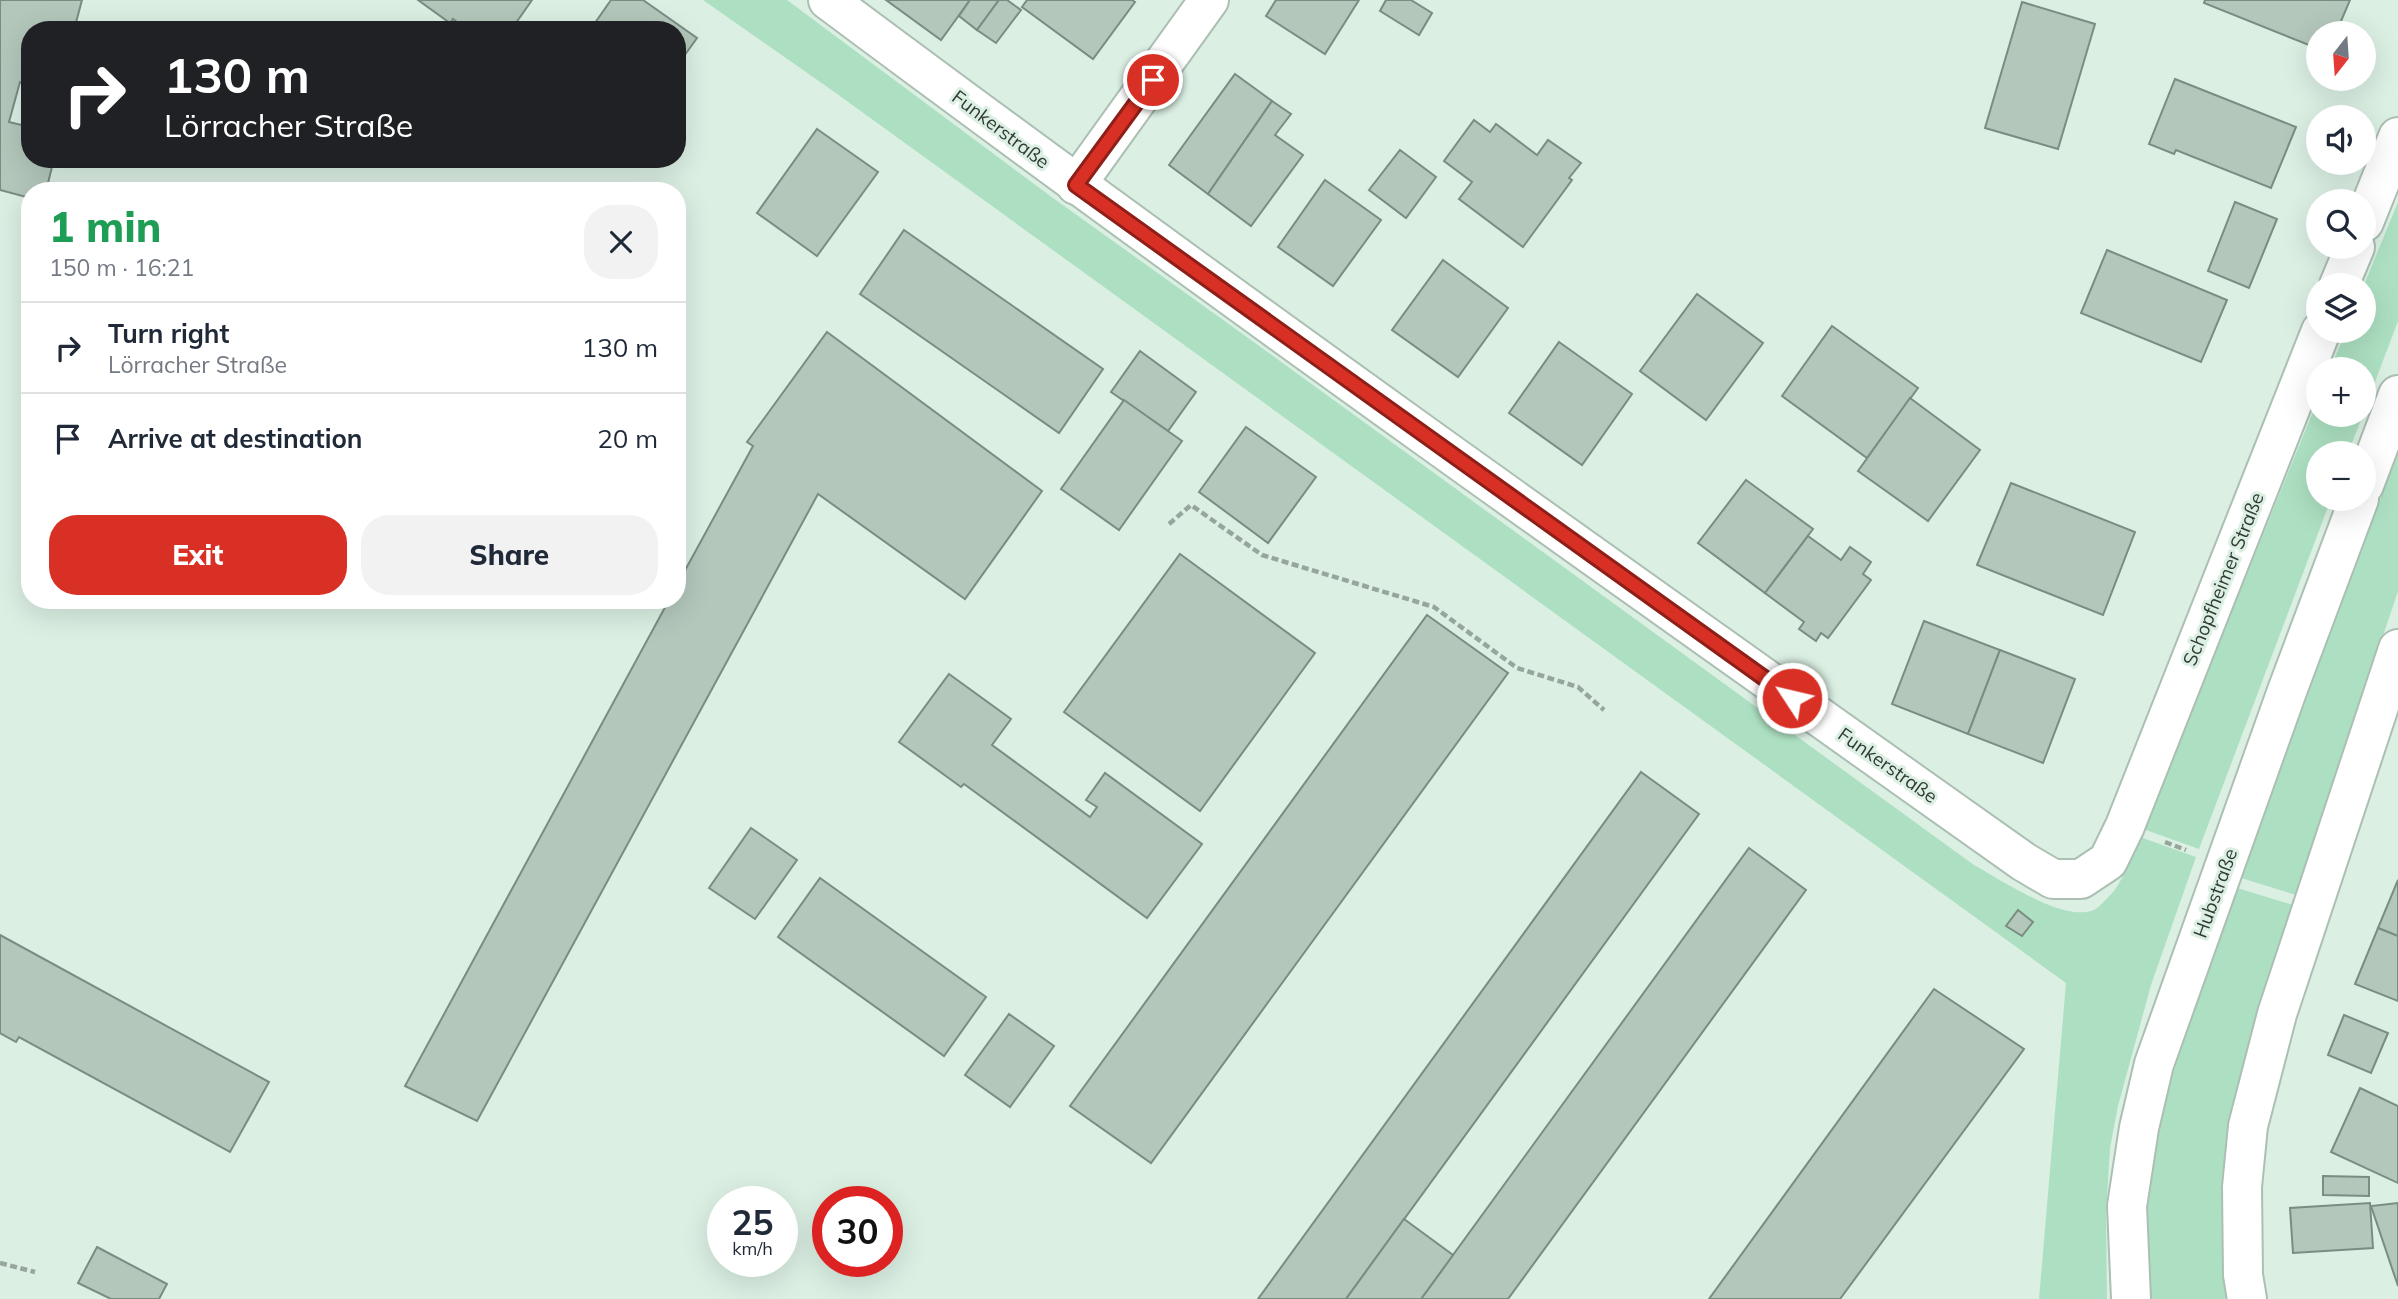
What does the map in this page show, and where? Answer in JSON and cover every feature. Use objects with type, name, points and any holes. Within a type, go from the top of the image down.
[{"type":"street","name":"Funkerstraße","points":[[828,0],[1076,185],[2024,862],[2053,879],[2081,879],[2108,861],[2125,826]]},
{"type":"street","points":[[1076,185],[1209,0]]},
{"type":"street","points":[[2376,192],[2398,137]]},
{"type":"street","name":"Schopfheimer Straße","points":[[2125,826],[2316,343]]},
{"type":"street","points":[[2376,453],[2398,395]]},
{"type":"street","name":"Hubstraße","points":[[2131,1299],[2127,1206],[2139,1128],[2154,1064],[2287,691],[2354,511]]},
{"type":"street","points":[[2248,1299],[2243,1275],[2242,1187],[2248,1126],[2277,1014],[2398,649]]},
{"type":"path","points":[[1169,524],[1191,505],[1262,555],[1434,607],[1517,668],[1578,687],[1604,710]]},
{"type":"path","points":[[2125,826],[2225,865]]},
{"type":"path","points":[[0,1263],[35,1272]]},
{"type":"green space","points":[[703,0],[787,0],[1053,198],[1974,865],[2000,880],[2032,898],[2066,910],[2081,912],[2096,909],[2114,891],[2140,837],[2196,857],[2151,985],[2118,1106],[2110,1148],[2106,1214],[2107,1299],[2039,1299],[2066,983],[833,91]]},
{"type":"green space","points":[[2398,202],[2398,321],[2376,379],[2376,357],[2335,357],[2341,343],[2376,343],[2376,273],[2369,273]]},
{"type":"green space","points":[[2307,427],[2358,427],[2353,441],[2306,441],[2306,511],[2326,511],[2199,849],[2143,829]]},
{"type":"green space","points":[[2398,452],[2398,591],[2296,895],[2238,877]]},
{"type":"green space","points":[[2234,887],[2293,905],[2241,1071],[2229,1124],[2225,1167],[2223,1275],[2228,1299],[2149,1299],[2146,1207],[2156,1137],[2167,1084]]},
{"type":"building","points":[[0,0],[82,0],[76,21],[21,21],[21,82],[9,122],[21,125],[21,168],[52,168],[48,182],[21,182],[21,196],[0,190]]},
{"type":"building","points":[[418,0],[532,0],[517,21],[447,21]]},
{"type":"building","points":[[611,0],[643,0],[673,21],[596,21]]},
{"type":"building","points":[[886,0],[970,0],[941,40]]},
{"type":"building","points":[[970,0],[999,0],[977,30],[959,16]]},
{"type":"building","points":[[999,0],[1007,0],[1021,10],[996,43],[977,30]]},
{"type":"building","points":[[1027,0],[1135,2],[1093,59],[1022,7]]},
{"type":"building","points":[[1276,0],[1359,0],[1325,54],[1266,16]]},
{"type":"building","points":[[1386,0],[1411,0],[1432,13],[1419,35],[1380,11]]},
{"type":"building","points":[[2205,0],[2350,0],[2341,21],[2306,21],[2306,44],[2204,3]]},
{"type":"building","points":[[2022,2],[2095,24],[2058,149],[1985,128]]},
{"type":"building","points":[[686,30],[697,38],[686,53]]},
{"type":"building","points":[[1235,74],[1272,101],[1208,194],[1169,165]]},
{"type":"building","points":[[2175,79],[2296,127],[2271,188],[2176,150],[2174,154],[2149,144]]},
{"type":"building","points":[[1272,101],[1291,114],[1275,135],[1303,155],[1251,226],[1208,194]]},
{"type":"building","points":[[1474,120],[1490,132],[1496,124],[1537,155],[1548,140],[1581,163],[1569,178],[1572,180],[1523,247],[1459,199],[1472,182],[1444,161]]},
{"type":"building","points":[[817,129],[878,172],[817,256],[757,213]]},
{"type":"building","points":[[1400,150],[1436,177],[1406,218],[1369,190]]},
{"type":"building","points":[[1325,180],[1381,220],[1333,286],[1278,247]]},
{"type":"building","points":[[2235,202],[2277,219],[2249,288],[2208,271]]},
{"type":"building","points":[[904,230],[1103,369],[1059,433],[860,294]]},
{"type":"building","points":[[2107,250],[2227,300],[2201,362],[2081,313]]},
{"type":"building","points":[[1443,260],[1508,308],[1458,377],[1392,330]]},
{"type":"building","points":[[1697,294],[1763,343],[1706,420],[1640,371]]},
{"type":"building","points":[[1832,326],[1918,388],[1867,458],[1782,396]]},
{"type":"building","points":[[827,332],[1042,491],[965,599],[818,494],[477,1121],[405,1086],[664,609],[686,609],[686,569],[753,446],[747,442]]},
{"type":"building","points":[[1559,342],[1632,394],[1582,465],[1509,413]]},
{"type":"building","points":[[1140,351],[1196,392],[1168,431],[1111,392]]},
{"type":"building","points":[[1910,398],[1980,450],[1928,521],[1858,471]]},
{"type":"building","points":[[1124,400],[1182,441],[1119,530],[1061,489]]},
{"type":"building","points":[[1246,427],[1316,477],[1268,543],[1199,492]]},
{"type":"building","points":[[1746,480],[1813,529],[1765,593],[1698,543]]},
{"type":"building","points":[[2011,483],[2135,532],[2103,615],[1977,565]]},
{"type":"building","points":[[1808,536],[1841,560],[1850,547],[1871,562],[1863,574],[1871,580],[1828,638],[1821,633],[1816,641],[1799,629],[1804,622],[1765,593]]},
{"type":"building","points":[[1180,554],[1315,653],[1200,811],[1064,712]]},
{"type":"building","points":[[1427,615],[1508,673],[1151,1163],[1070,1106]]},
{"type":"building","points":[[1924,621],[2000,650],[1968,734],[1892,704]]},
{"type":"building","points":[[2000,650],[2075,679],[2043,763],[1968,734]]},
{"type":"building","points":[[949,674],[1011,719],[992,745],[1090,817],[1097,807],[1086,800],[1105,773],[1202,844],[1147,918],[964,784],[961,787],[899,742]]},
{"type":"building","points":[[1641,772],[1699,814],[1346,1299],[1258,1299]]},
{"type":"building","points":[[751,828],[797,860],[755,919],[709,888]]},
{"type":"building","points":[[1749,848],[1806,890],[1508,1299],[1421,1299]]},
{"type":"building","points":[[820,878],[986,997],[944,1056],[778,937]]},
{"type":"building","points":[[2398,880],[2398,936],[2378,928]]},
{"type":"building","points":[[2018,910],[2033,922],[2022,936],[2006,926]]},
{"type":"building","points":[[2378,928],[2398,936],[2398,1001],[2355,984]]},
{"type":"building","points":[[0,935],[269,1082],[230,1152],[19,1037],[16,1042],[0,1033]]},
{"type":"building","points":[[1934,989],[2024,1049],[1840,1299],[1709,1299]]},
{"type":"building","points":[[1009,1014],[1054,1046],[1010,1107],[965,1075]]},
{"type":"building","points":[[2344,1015],[2388,1033],[2371,1073],[2328,1055]]},
{"type":"building","points":[[2360,1088],[2398,1106],[2398,1183],[2331,1152]]},
{"type":"building","points":[[2323,1176],[2369,1177],[2369,1196],[2323,1195]]},
{"type":"building","points":[[2370,1203],[2373,1248],[2293,1253],[2290,1208]]},
{"type":"building","points":[[2398,1203],[2398,1286],[2371,1206]]},
{"type":"building","points":[[1404,1219],[1453,1255],[1421,1299],[1346,1299]]},
{"type":"building","points":[[97,1247],[167,1284],[159,1299],[111,1299],[78,1283]]},
{"type":"route","points":[[1153,80],[1076,185],[1792,698]]}]
